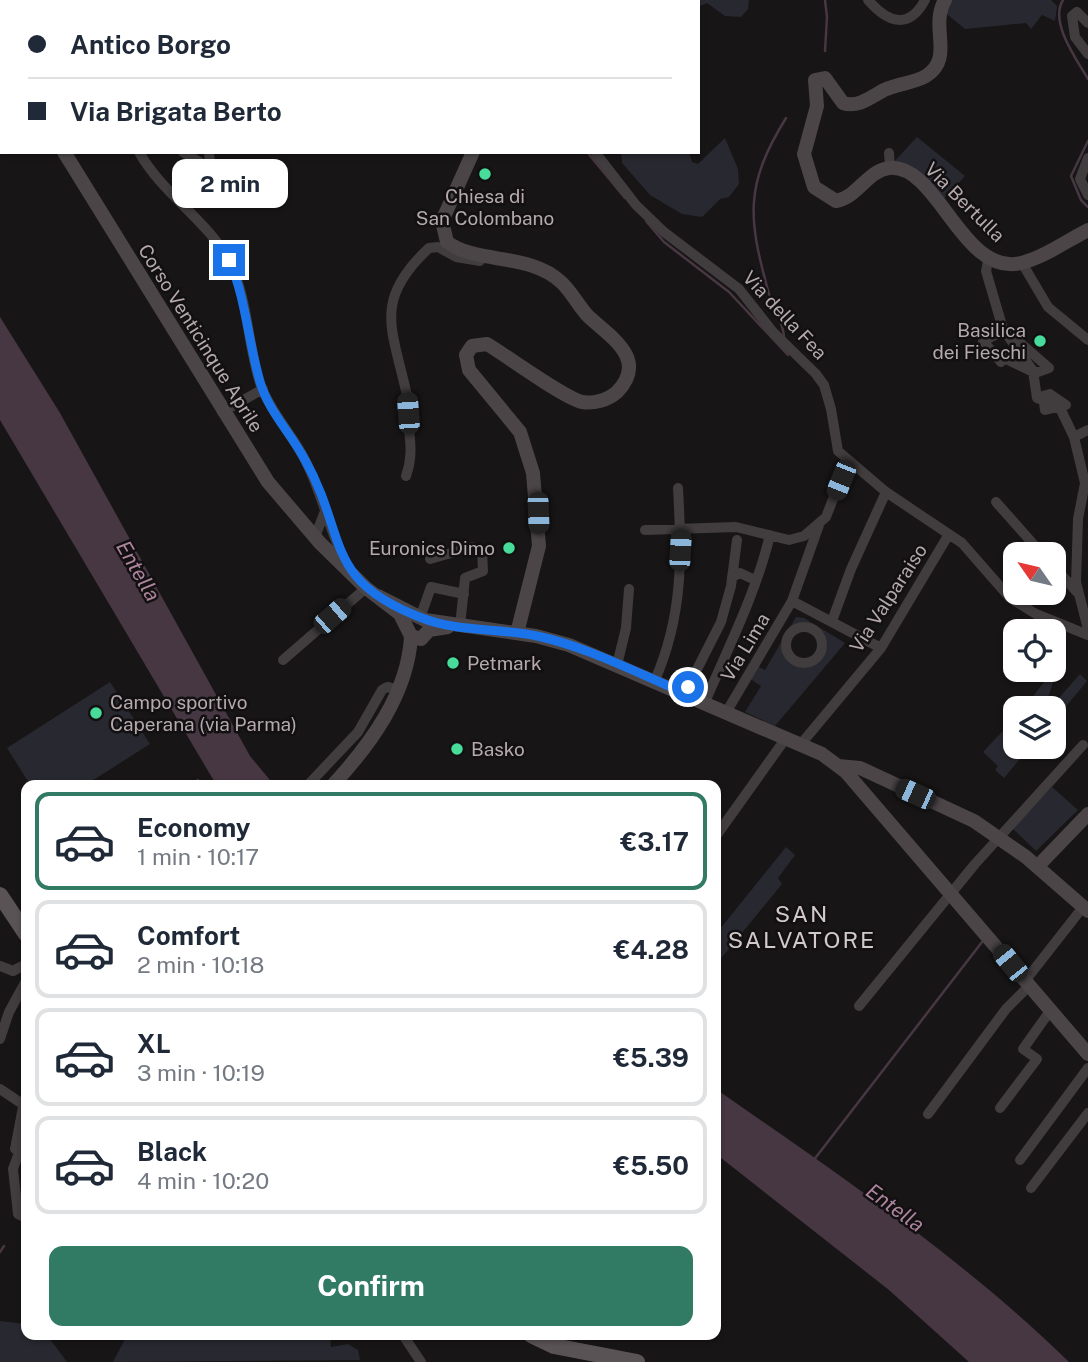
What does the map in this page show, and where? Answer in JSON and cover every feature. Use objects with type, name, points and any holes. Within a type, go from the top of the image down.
[{"type":"main road","points":[[0,895],[21,926]]},
{"type":"main road","points":[[541,1340],[554,1346],[637,1362]]},
{"type":"street","points":[[868,0],[882,13],[905,20],[917,15],[925,0]]},
{"type":"street","points":[[889,153],[890,168],[875,173],[848,199],[836,201],[814,187],[804,154],[817,106],[814,82],[823,77],[843,103],[853,105],[888,88],[925,76],[937,64],[942,53],[937,20],[946,0]]},
{"type":"street","points":[[1088,23],[1077,12],[1072,16],[1075,37],[1088,54]]},
{"type":"street","name":"Corso Venticinque Aprile","points":[[65,154],[222,412],[268,482],[317,540],[366,588],[419,628],[459,626],[517,633],[569,645],[801,744],[838,766]]},
{"type":"street","points":[[140,154],[156,179],[195,218],[229,260],[240,286],[249,341],[263,389],[274,414],[306,460],[352,576]]},
{"type":"street","points":[[186,154],[203,166],[210,164],[209,154]]},
{"type":"street","points":[[472,154],[442,221],[443,236],[460,248],[522,262],[562,282],[588,317],[621,345],[627,369],[624,381],[607,399],[582,402],[487,344],[472,346],[466,355],[469,370],[520,432],[533,473],[539,546],[517,633]]},
{"type":"street","name":"Via della Fea","points":[[597,154],[636,205],[664,232],[739,289],[773,332],[816,374],[824,385],[831,409],[838,451],[848,461],[886,492],[949,534],[973,554],[995,584],[1010,598],[1036,614],[1088,635]]},
{"type":"street","points":[[1088,158],[1080,178],[1088,195]]},
{"type":"street","name":"Via Bertulla","points":[[890,168],[909,173],[924,184],[965,236],[989,256],[1009,264],[1022,263]]},
{"type":"street","points":[[1088,230],[1022,263],[1048,307],[1088,340]]},
{"type":"street","points":[[405,476],[412,459],[406,391],[393,347],[389,320],[398,288],[423,254],[434,246],[456,257],[515,268],[522,262]]},
{"type":"street","points":[[989,256],[986,271],[1007,335],[1033,371],[1037,398],[1059,406],[1074,437],[1085,483],[1078,519],[1077,593],[1088,629]]},
{"type":"street","points":[[1001,332],[1007,335],[1009,333],[1049,368],[1035,373],[1033,371],[1004,358],[1001,362],[983,341],[1001,332]]},
{"type":"street","points":[[222,412],[263,389]]},
{"type":"street","points":[[1074,437],[1088,430]]},
{"type":"street","name":"Via Lima","points":[[727,711],[792,601],[819,524],[826,517],[848,461]]},
{"type":"street","points":[[655,680],[676,624],[681,528],[678,488]]},
{"type":"street","points":[[832,621],[851,569],[886,492]]},
{"type":"street","points":[[996,502],[1031,542]]},
{"type":"street","points":[[325,506],[324,520],[317,540],[328,539],[333,532]]},
{"type":"street","points":[[645,530],[736,527],[789,540],[804,536],[819,524]]},
{"type":"street","name":"Via Valparaiso","points":[[801,744],[881,648],[949,534]]},
{"type":"street","points":[[705,702],[739,629],[755,580],[761,573],[770,535]]},
{"type":"street","points":[[685,693],[721,622],[732,577],[737,540]]},
{"type":"street","points":[[430,559],[472,547],[482,551],[485,568],[466,578],[459,626]]},
{"type":"street","points":[[732,577],[740,573],[755,580]]},
{"type":"street","points":[[1066,581],[1077,593]]},
{"type":"street","points":[[336,780],[369,743],[397,689],[431,587],[464,594]]},
{"type":"street","points":[[283,660],[366,588]]},
{"type":"street","points":[[617,664],[626,628],[629,589]]},
{"type":"street","points":[[792,601],[881,648]]},
{"type":"street","points":[[313,780],[358,732],[382,691],[387,687],[397,689]]},
{"type":"street","points":[[721,829],[786,738]]},
{"type":"street","points":[[859,1006],[999,837],[1083,745]]},
{"type":"street","points":[[838,766],[1088,1054]]},
{"type":"street","points":[[838,766],[860,768],[888,784],[974,821],[1038,866],[1086,909],[999,1018],[928,1114]]},
{"type":"street","points":[[850,777],[888,784]]},
{"type":"street","points":[[868,798],[888,784]]},
{"type":"street","points":[[1038,866],[1088,814]]},
{"type":"street","points":[[0,966],[13,971],[21,967]]},
{"type":"street","points":[[0,1039],[9,1012],[21,990]]},
{"type":"street","points":[[1000,1108],[1037,1059],[1023,1049],[1051,1011]]},
{"type":"street","points":[[1020,1160],[1088,1068]]},
{"type":"street","points":[[0,1089],[21,1103]]},
{"type":"street","points":[[1031,1188],[1088,1113]]},
{"type":"street","points":[[15,1162],[13,1156],[21,1117]]},
{"type":"street","points":[[21,1147],[12,1179],[15,1203],[21,1216]]},
{"type":"street","points":[[406,1340],[421,1362]]},
{"type":"shaded area","points":[[700,0],[749,0],[748,9],[741,17],[725,16],[707,3],[700,6]]},
{"type":"shaded area","points":[[948,0],[1051,0],[1057,6],[1055,21],[1042,15],[1031,29],[1026,23],[965,29],[943,11]]},
{"type":"shaded area","points":[[917,137],[965,176],[941,202],[893,163]]},
{"type":"shaded area","points":[[725,138],[738,169],[739,184],[729,197],[720,199],[702,217],[682,214],[650,195],[622,163],[621,154],[690,154],[692,162],[698,164]]},
{"type":"shaded area","points":[[796,617],[804,618],[845,643],[775,726],[745,712],[761,686],[749,678],[757,666],[765,670]],"holes":[[[805,627],[817,633],[822,644],[818,656],[803,663],[791,658],[786,642],[793,631]]]},
{"type":"shaded area","points":[[1080,674],[1087,681],[1066,706],[1066,696],[1061,696]]},
{"type":"shaded area","name":"Campo sportivo Caperana (via Parma)","points":[[110,682],[150,744],[93,780],[27,780],[7,748]]},
{"type":"shaded area","points":[[1044,682],[1053,682],[1048,696],[1033,696]]},
{"type":"shaded area","points":[[1003,731],[1003,759],[1020,759],[1004,778],[995,770],[998,766],[983,752]]},
{"type":"shaded area","points":[[1052,787],[1078,810],[1036,851],[1012,828]]},
{"type":"shaded area","points":[[786,847],[795,855],[778,878],[782,884],[721,958],[721,928]]},
{"type":"shaded area","points":[[0,1321],[21,1323],[21,1340],[51,1340],[67,1362],[0,1362]]},
{"type":"shaded area","points":[[124,1340],[330,1340],[331,1347],[348,1344],[358,1350],[360,1360],[113,1362]]},
{"type":"water","name":"Entella","points":[[0,317],[60,413],[250,756],[270,780],[213,780],[0,420]]},
{"type":"water","points":[[721,1093],[898,1218],[1029,1324],[1069,1362],[969,1362],[889,1290],[721,1158]]},
{"type":"waterway","points":[[825,0],[825,51]]},
{"type":"waterway","points":[[1063,0],[1059,19],[1062,30],[1088,79]]},
{"type":"waterway","points":[[784,340],[783,329],[762,267],[754,223],[754,203],[763,164],[786,118]]},
{"type":"waterway","points":[[1088,141],[1071,176],[1081,200],[1088,207]]},
{"type":"waterway","points":[[589,154],[625,198]]},
{"type":"waterway","points":[[646,221],[664,242],[729,292],[788,355]]},
{"type":"waterway","points":[[813,1161],[982,942]]},
{"type":"waterway","points":[[0,1252],[4,1246]]},
{"type":"place","name":"Chiesa di San Colombano","points":[[485,174]]},
{"type":"place","name":"Basilica dei Fieschi","points":[[1040,341]]},
{"type":"place","name":"Euronics Dimo","points":[[509,548]]},
{"type":"place","name":"Petmark","points":[[453,663]]},
{"type":"place","name":"Campo sportivo Caperana (via Parma)","points":[[96,713]]},
{"type":"place","name":"Basko","points":[[457,749]]},
{"type":"district","name":"SAN SALVATORE","points":[[802,927]]},
{"type":"route","points":[[229,260],[240,286],[249,341],[262,386],[274,414],[306,460],[318,486],[341,554],[352,576],[378,596],[425,620],[552,640],[685,693],[688,687]]}]
